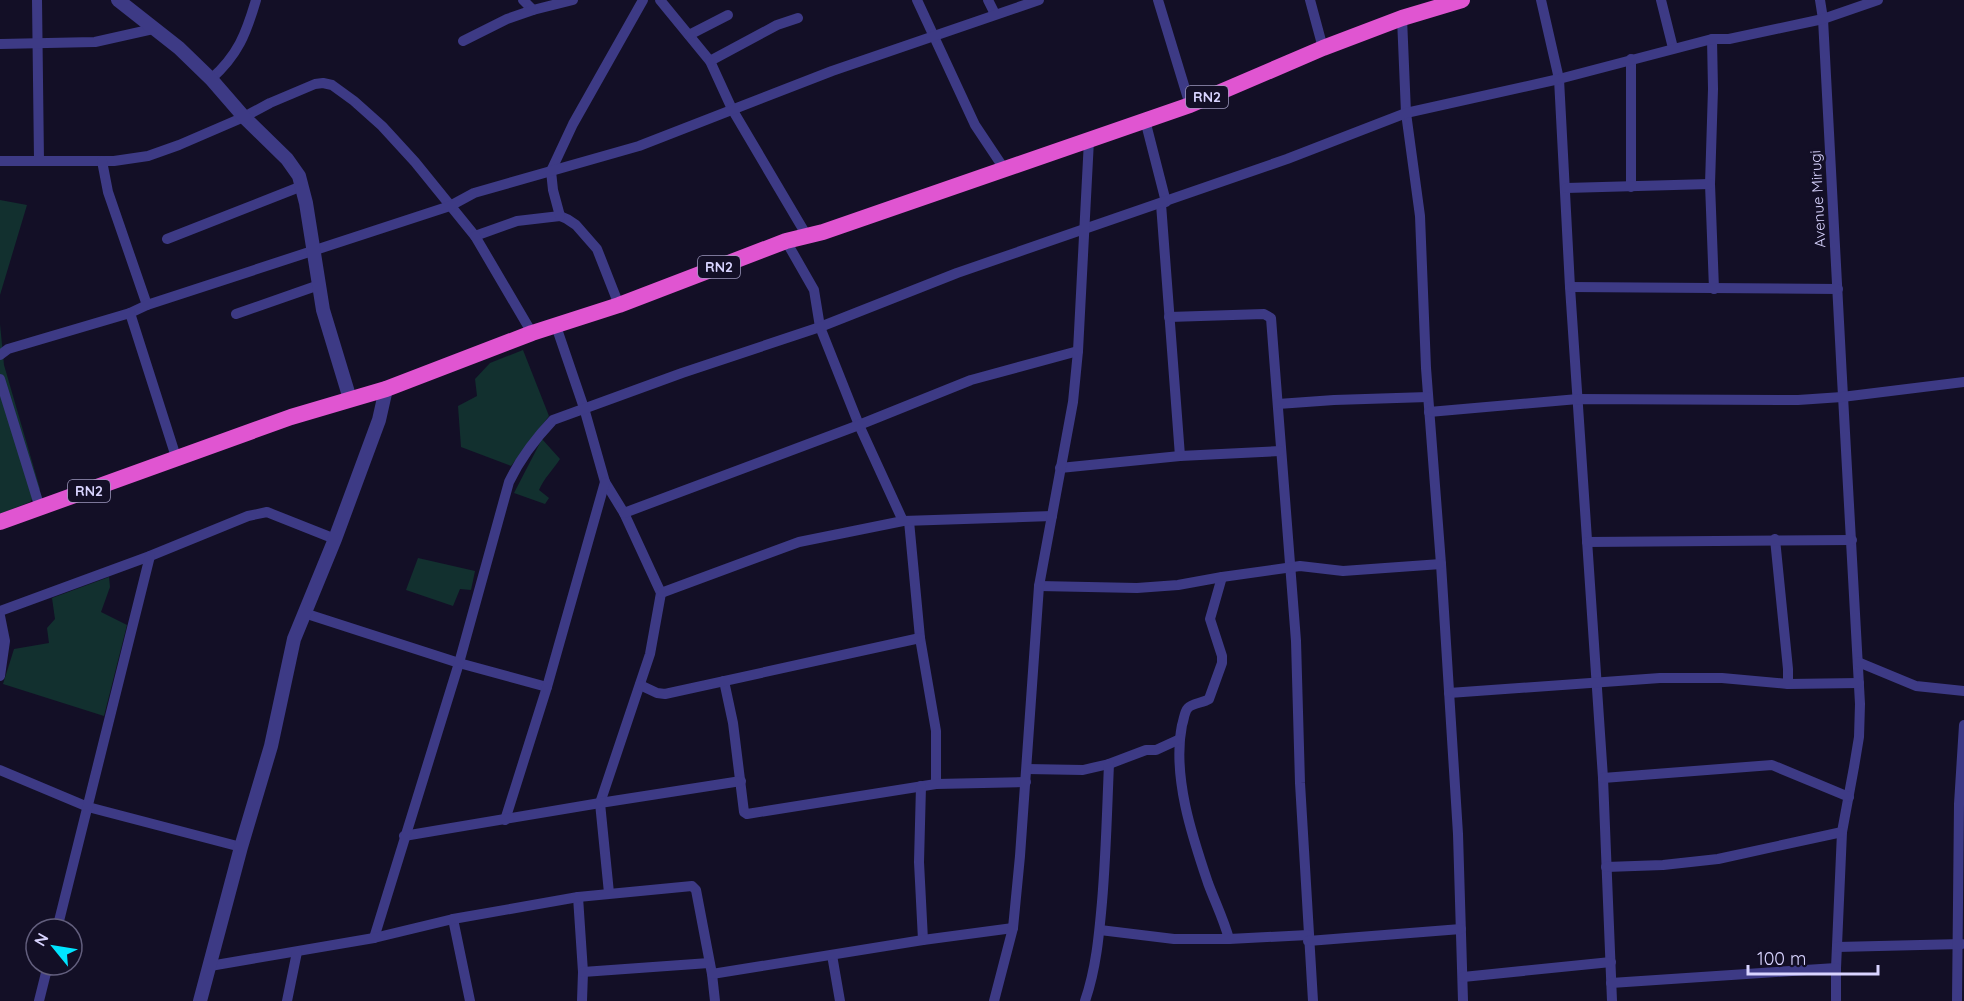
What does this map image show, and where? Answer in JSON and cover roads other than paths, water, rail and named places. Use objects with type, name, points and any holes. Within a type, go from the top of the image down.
[{"type":"highway","name":"RN2","points":[[0,522],[291,417],[386,389],[532,333],[619,305],[786,241],[1005,170],[1190,105],[1323,48],[1402,18],[1462,0]]},
{"type":"street","points":[[37,0],[39,160]]},
{"type":"street","points":[[118,0],[179,48],[211,79],[244,117],[287,159],[299,176],[323,310],[350,399]]},
{"type":"street","points":[[211,79],[237,52],[247,31],[256,0]]},
{"type":"street","points":[[523,0],[533,10]]},
{"type":"street","points":[[463,41],[507,19],[573,0]]},
{"type":"street","points":[[560,216],[551,171],[573,124],[643,0]]},
{"type":"street","points":[[660,0],[710,61],[732,109],[807,236]]},
{"type":"street","points":[[917,0],[975,125],[1005,170]]},
{"type":"street","points":[[988,0],[995,15]]},
{"type":"street","points":[[0,355],[8,349],[130,313],[147,305],[450,206],[474,193],[639,146],[832,71],[1039,0]]},
{"type":"street","points":[[1158,0],[1190,105]]},
{"type":"street","points":[[1310,0],[1323,48]]},
{"type":"street","points":[[1541,0],[1559,78],[1570,287],[1603,778],[1612,1001]]},
{"type":"street","points":[[1661,0],[1673,48]]},
{"type":"street","name":"Avenue Mirugi","points":[[1820,0],[1823,19],[1859,683],[1859,737],[1842,832],[1836,1001]]},
{"type":"street","points":[[374,938],[459,663],[509,482],[518,465],[553,420],[682,373],[820,327],[957,273],[1287,159],[1407,113],[1559,78],[1712,39],[1729,39],[1823,19],[1878,0]]},
{"type":"street","points":[[688,35],[728,15]]},
{"type":"street","points":[[710,61],[777,25],[798,18]]},
{"type":"street","points":[[1402,18],[1407,113],[1420,216],[1428,398],[1458,834],[1463,1001]]},
{"type":"street","points":[[0,44],[95,42],[122,38],[153,29]]},
{"type":"street","points":[[1712,39],[1710,184],[1714,289]]},
{"type":"street","points":[[1631,59],[1631,187]]},
{"type":"street","points":[[0,161],[114,161],[148,156],[179,146],[315,84],[332,85],[354,101],[381,126],[415,162],[475,236],[532,333]]},
{"type":"street","points":[[1145,120],[1163,203],[1180,456]]},
{"type":"street","points":[[994,1001],[1013,928],[1040,586],[1071,410],[1078,351],[1089,140]]},
{"type":"street","points":[[102,161],[108,192],[147,305]]},
{"type":"street","points":[[1566,188],[1710,184]]},
{"type":"street","points":[[167,239],[302,186]]},
{"type":"street","points":[[475,236],[517,220],[560,216],[576,225],[597,249],[619,305]]},
{"type":"street","points":[[786,241],[816,295],[820,327],[859,425],[906,521],[920,638],[936,731],[936,783]]},
{"type":"street","points":[[236,314],[319,285]]},
{"type":"street","points":[[1570,287],[1838,290]]},
{"type":"street","points":[[130,313],[177,460]]},
{"type":"street","points":[[1169,317],[1268,315],[1271,318],[1296,641],[1308,938],[1313,1001]]},
{"type":"street","points":[[556,326],[584,408],[605,482],[624,513],[661,593],[654,638],[600,803],[609,893]]},
{"type":"street","points":[[624,513],[859,425],[971,380],[1078,351]]},
{"type":"street","points":[[0,379],[39,508]]},
{"type":"street","points":[[1429,412],[1578,399],[1798,400],[1964,382]]},
{"type":"street","points":[[200,1001],[240,847],[272,746],[290,657],[304,613],[335,539],[379,420],[386,389]]},
{"type":"street","points":[[1278,404],[1428,398]]},
{"type":"street","points":[[1060,468],[1180,456],[1280,451]]},
{"type":"street","points":[[505,820],[547,687],[605,482]]},
{"type":"street","points":[[0,611],[150,556],[248,516],[267,512],[335,539]]},
{"type":"street","points":[[661,593],[799,542],[906,521],[1052,516]]},
{"type":"street","points":[[1775,539],[1788,684]]},
{"type":"street","points":[[1587,542],[1852,540]]},
{"type":"street","points":[[60,917],[150,556]]},
{"type":"street","points":[[1040,586],[1146,588],[1300,566],[1343,571],[1441,564]]},
{"type":"street","points":[[1222,577],[1210,619],[1222,663],[1209,699],[1186,709],[1180,739],[1180,780],[1208,885],[1225,922],[1229,939]]},
{"type":"street","points":[[304,613],[459,663],[547,687]]},
{"type":"street","points":[[0,616],[5,641],[0,676]]},
{"type":"street","points":[[640,685],[665,694],[920,638]]},
{"type":"street","points":[[1858,662],[1916,686],[1964,691]]},
{"type":"street","points":[[1449,693],[1660,678],[1722,678],[1788,684],[1859,683]]},
{"type":"street","points":[[724,681],[733,723],[744,812],[747,814],[936,783],[1026,782]]},
{"type":"street","points":[[1957,1001],[1961,944],[1959,804],[1964,725]]},
{"type":"street","points":[[1027,769],[1076,771],[1156,750],[1180,739]]},
{"type":"street","points":[[1085,1001],[1094,974],[1100,930],[1107,838],[1109,764]]},
{"type":"street","points":[[1603,778],[1772,765],[1849,797]]},
{"type":"street","points":[[0,770],[88,807],[240,847]]},
{"type":"street","points":[[404,836],[741,782]]},
{"type":"street","points":[[921,786],[919,862],[922,940]]},
{"type":"street","points":[[1606,867],[1663,865],[1718,859],[1842,832]]},
{"type":"street","points":[[210,966],[374,938],[453,919],[578,897],[689,886],[695,887],[715,1001]]},
{"type":"street","points":[[578,897],[583,972],[582,1001]]},
{"type":"street","points":[[453,919],[470,1001]]},
{"type":"street","points":[[583,972],[710,968],[831,955],[1013,928]]},
{"type":"street","points":[[1100,930],[1174,939],[1229,939],[1308,938],[1461,929]]},
{"type":"street","points":[[1837,947],[1961,944]]},
{"type":"street","points":[[286,1001],[297,952]]},
{"type":"street","points":[[831,955],[840,1001]]},
{"type":"street","points":[[1463,977],[1611,962]]},
{"type":"street","points":[[1611,982],[1836,968]]},
{"type":"street","points":[[39,1001],[45,977]]}]
